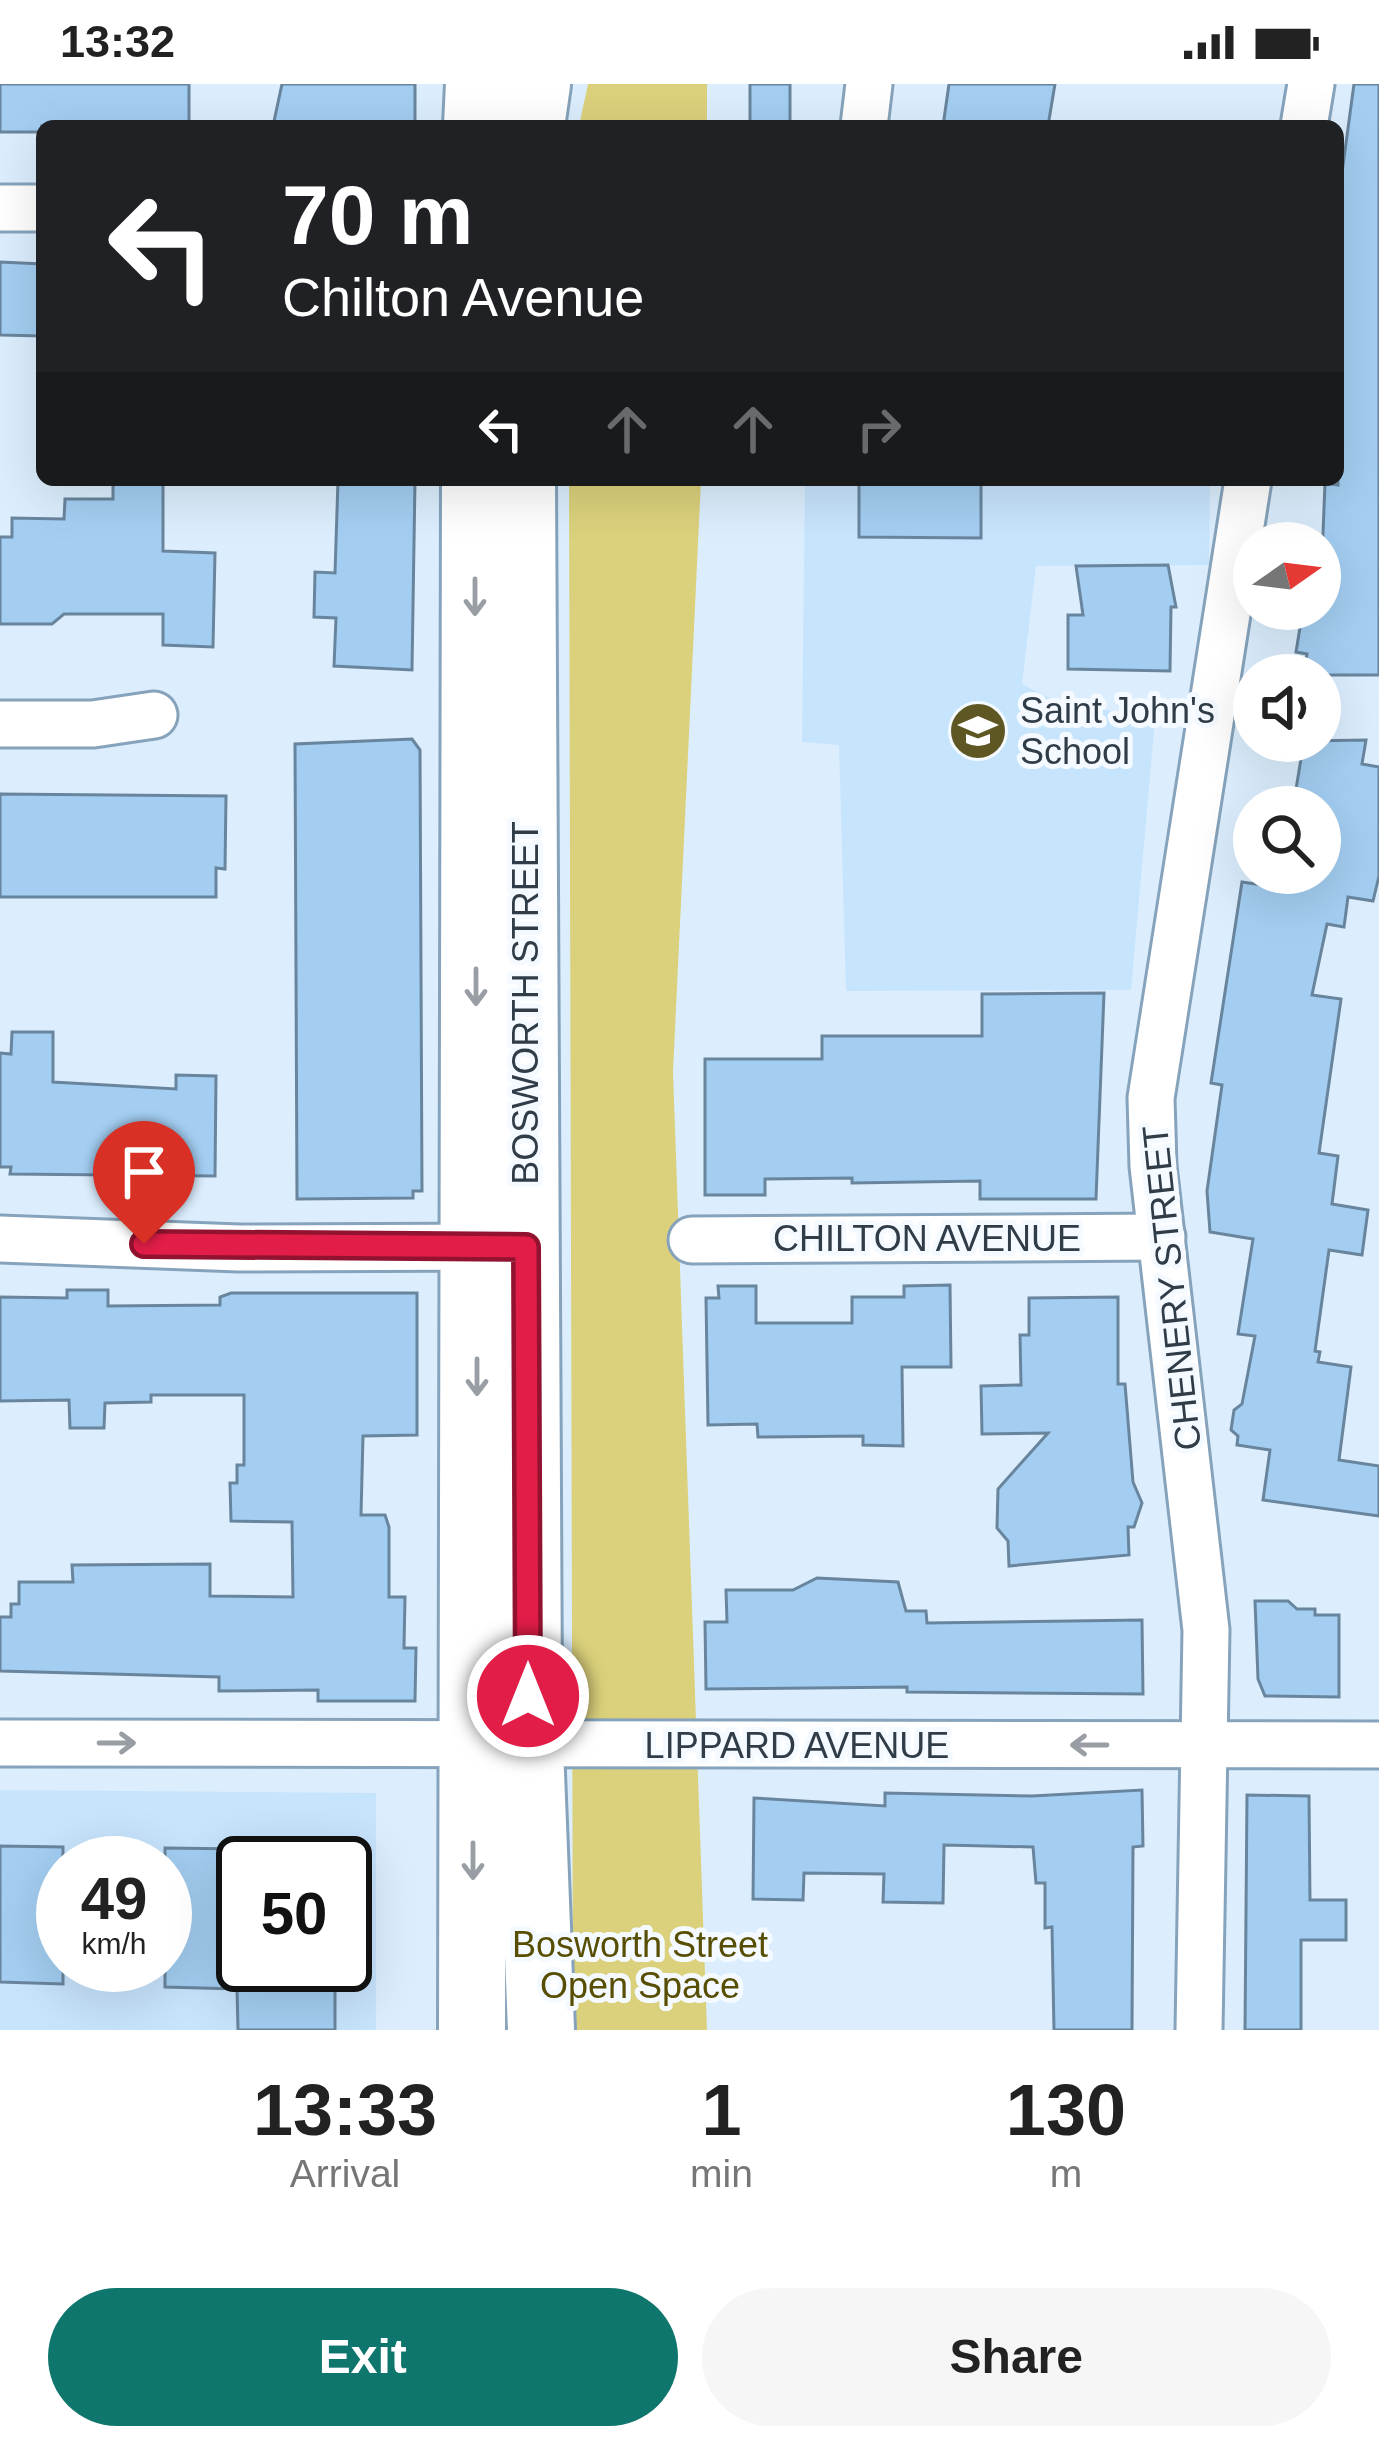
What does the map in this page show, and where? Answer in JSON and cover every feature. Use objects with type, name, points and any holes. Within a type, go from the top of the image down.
[{"type":"main road","points":[[477,120],[479,84]]},
{"type":"main road","points":[[532,120],[537,84]]},
{"type":"main road","name":"BOSWORTH STREET","points":[[475,486],[502,1247]]},
{"type":"main road","name":"BOSWORTH STREET","points":[[472,2030],[501,1744],[502,1247],[522,486]]},
{"type":"main road","name":"BOSWORTH STREET","points":[[501,1744],[541,2030]]},
{"type":"street","points":[[865,120],[868,84]]},
{"type":"street","points":[[1305,120],[1311,84]]},
{"type":"street","points":[[0,208],[36,208]]},
{"type":"street","name":"CHENERY STREET","points":[[1199,2030],[1206,1745],[1203,1574],[1162,1237],[1151,1098],[1247,486]]},
{"type":"street","points":[[0,724],[93,724],[154,716]]},
{"type":"street","name":"CHILTON AVENUE","points":[[692,1240],[1162,1237]]},
{"type":"street","points":[[0,1240],[239,1248],[502,1247]]},
{"type":"street","name":"LIPPARD AVENUE","points":[[0,1743],[1379,1745]]},
{"type":"shaded area","name":"Saint John's School","points":[[805,486],[1210,486],[1209,565],[1036,566],[1022,684],[1052,699],[1155,720],[1131,990],[846,991],[839,745],[802,742]]},
{"type":"shaded area","points":[[0,1790],[376,1793],[376,2030],[0,2030]]},
{"type":"green space","points":[[588,84],[707,84],[707,120],[580,120]]},
{"type":"green space","name":"Bosworth Street Open Space","points":[[569,486],[701,486],[673,1072],[707,2030],[573,2030]]},
{"type":"building","points":[[0,84],[189,84],[189,120],[36,120],[36,132],[0,132]]},
{"type":"building","points":[[282,84],[415,84],[415,120],[274,120]]},
{"type":"building","points":[[750,84],[790,84],[790,120],[750,120]]},
{"type":"building","points":[[949,84],[1055,84],[1049,120],[944,120]]},
{"type":"building","points":[[1354,84],[1379,84],[1379,675],[1341,675],[1341,654],[1296,652],[1300,630],[1341,630],[1341,522],[1323,522],[1325,486],[1344,486],[1344,158]]},
{"type":"building","points":[[0,262],[36,264],[36,336],[0,335]]},
{"type":"building","points":[[113,486],[163,486],[163,551],[215,553],[213,647],[163,645],[163,614],[64,614],[52,624],[0,624],[0,537],[12,537],[12,518],[64,519],[65,499],[113,499]]},
{"type":"building","points":[[338,486],[415,486],[412,670],[334,666],[336,618],[314,617],[315,572],[335,573]]},
{"type":"building","points":[[859,486],[981,486],[981,538],[859,537]]},
{"type":"building","points":[[1168,565],[1176,607],[1171,607],[1170,671],[1068,669],[1068,615],[1083,615],[1076,566]]},
{"type":"building","points":[[412,739],[420,750],[422,1191],[413,1191],[413,1198],[297,1199],[295,744]]},
{"type":"building","points":[[1341,740],[1366,740],[1362,764],[1379,767],[1379,876],[1373,901],[1348,897],[1344,927],[1327,924],[1312,995],[1341,999],[1319,1153],[1338,1156],[1332,1204],[1368,1210],[1362,1255],[1329,1250],[1315,1351],[1320,1352],[1318,1362],[1351,1367],[1339,1460],[1379,1466],[1379,1516],[1263,1500],[1270,1450],[1237,1445],[1238,1436],[1231,1430],[1234,1410],[1242,1404],[1255,1336],[1238,1334],[1253,1239],[1210,1232],[1207,1191],[1222,1085],[1211,1083],[1240,894],[1341,894],[1341,786],[1296,786],[1300,762],[1341,762]]},
{"type":"building","points":[[0,794],[226,796],[225,869],[216,868],[216,897],[0,897]]},
{"type":"building","points":[[1104,993],[1096,1199],[980,1199],[980,1181],[852,1183],[852,1178],[765,1179],[765,1195],[705,1195],[705,1059],[822,1059],[822,1036],[982,1036],[982,994]]},
{"type":"building","points":[[12,1032],[53,1032],[53,1082],[176,1089],[176,1075],[216,1076],[215,1176],[10,1174],[11,1167],[0,1167],[0,1053],[11,1054]]},
{"type":"building","points":[[950,1285],[951,1367],[902,1367],[903,1446],[863,1445],[863,1436],[758,1437],[757,1424],[708,1425],[706,1298],[719,1298],[718,1286],[756,1286],[756,1323],[852,1323],[852,1297],[904,1297],[904,1286]]},
{"type":"building","points":[[67,1290],[108,1290],[108,1306],[220,1305],[220,1297],[231,1293],[417,1293],[417,1435],[363,1436],[361,1515],[385,1515],[389,1527],[389,1597],[405,1597],[404,1648],[416,1648],[415,1701],[318,1701],[318,1690],[219,1691],[219,1677],[0,1671],[0,1617],[11,1617],[11,1604],[19,1604],[19,1582],[73,1582],[72,1565],[210,1564],[210,1596],[293,1597],[292,1522],[231,1521],[230,1483],[237,1483],[237,1465],[244,1465],[244,1395],[151,1395],[151,1402],[105,1403],[104,1428],[70,1428],[69,1400],[0,1401],[0,1297],[67,1298]]},
{"type":"building","points":[[1118,1297],[1118,1384],[1125,1384],[1133,1482],[1142,1503],[1134,1527],[1128,1527],[1129,1555],[1009,1566],[1008,1541],[997,1528],[998,1489],[1048,1433],[982,1434],[981,1386],[1021,1385],[1020,1335],[1029,1335],[1029,1298]]},
{"type":"building","points":[[817,1578],[898,1582],[906,1611],[926,1611],[927,1623],[1142,1620],[1143,1694],[907,1692],[907,1687],[706,1689],[705,1622],[727,1622],[726,1590],[793,1590]]},
{"type":"building","points":[[1255,1601],[1288,1601],[1297,1609],[1315,1609],[1315,1615],[1339,1615],[1339,1697],[1265,1696],[1258,1679]]},
{"type":"building","points":[[1142,1790],[1143,1846],[1133,1847],[1132,2030],[1054,2030],[1052,1927],[1045,1928],[1045,1883],[1036,1883],[1033,1847],[944,1845],[943,1903],[883,1902],[884,1874],[804,1873],[803,1900],[753,1899],[754,1798],[885,1806],[885,1793],[1032,1796]]},
{"type":"building","points":[[1247,1795],[1309,1796],[1310,1900],[1346,1900],[1346,1940],[1301,1940],[1301,2030],[1245,2030]]},
{"type":"building","points":[[0,1846],[36,1847],[36,1983],[0,1982]]},
{"type":"building","points":[[192,1848],[216,1849],[216,1988],[192,1988]]},
{"type":"building","points":[[237,1992],[335,1992],[335,2030],[238,2030]]},
{"type":"place","name":"Saint John's School","points":[[978,731]]},
{"type":"route","points":[[144,1244],[526,1247],[528,1696]]}]
